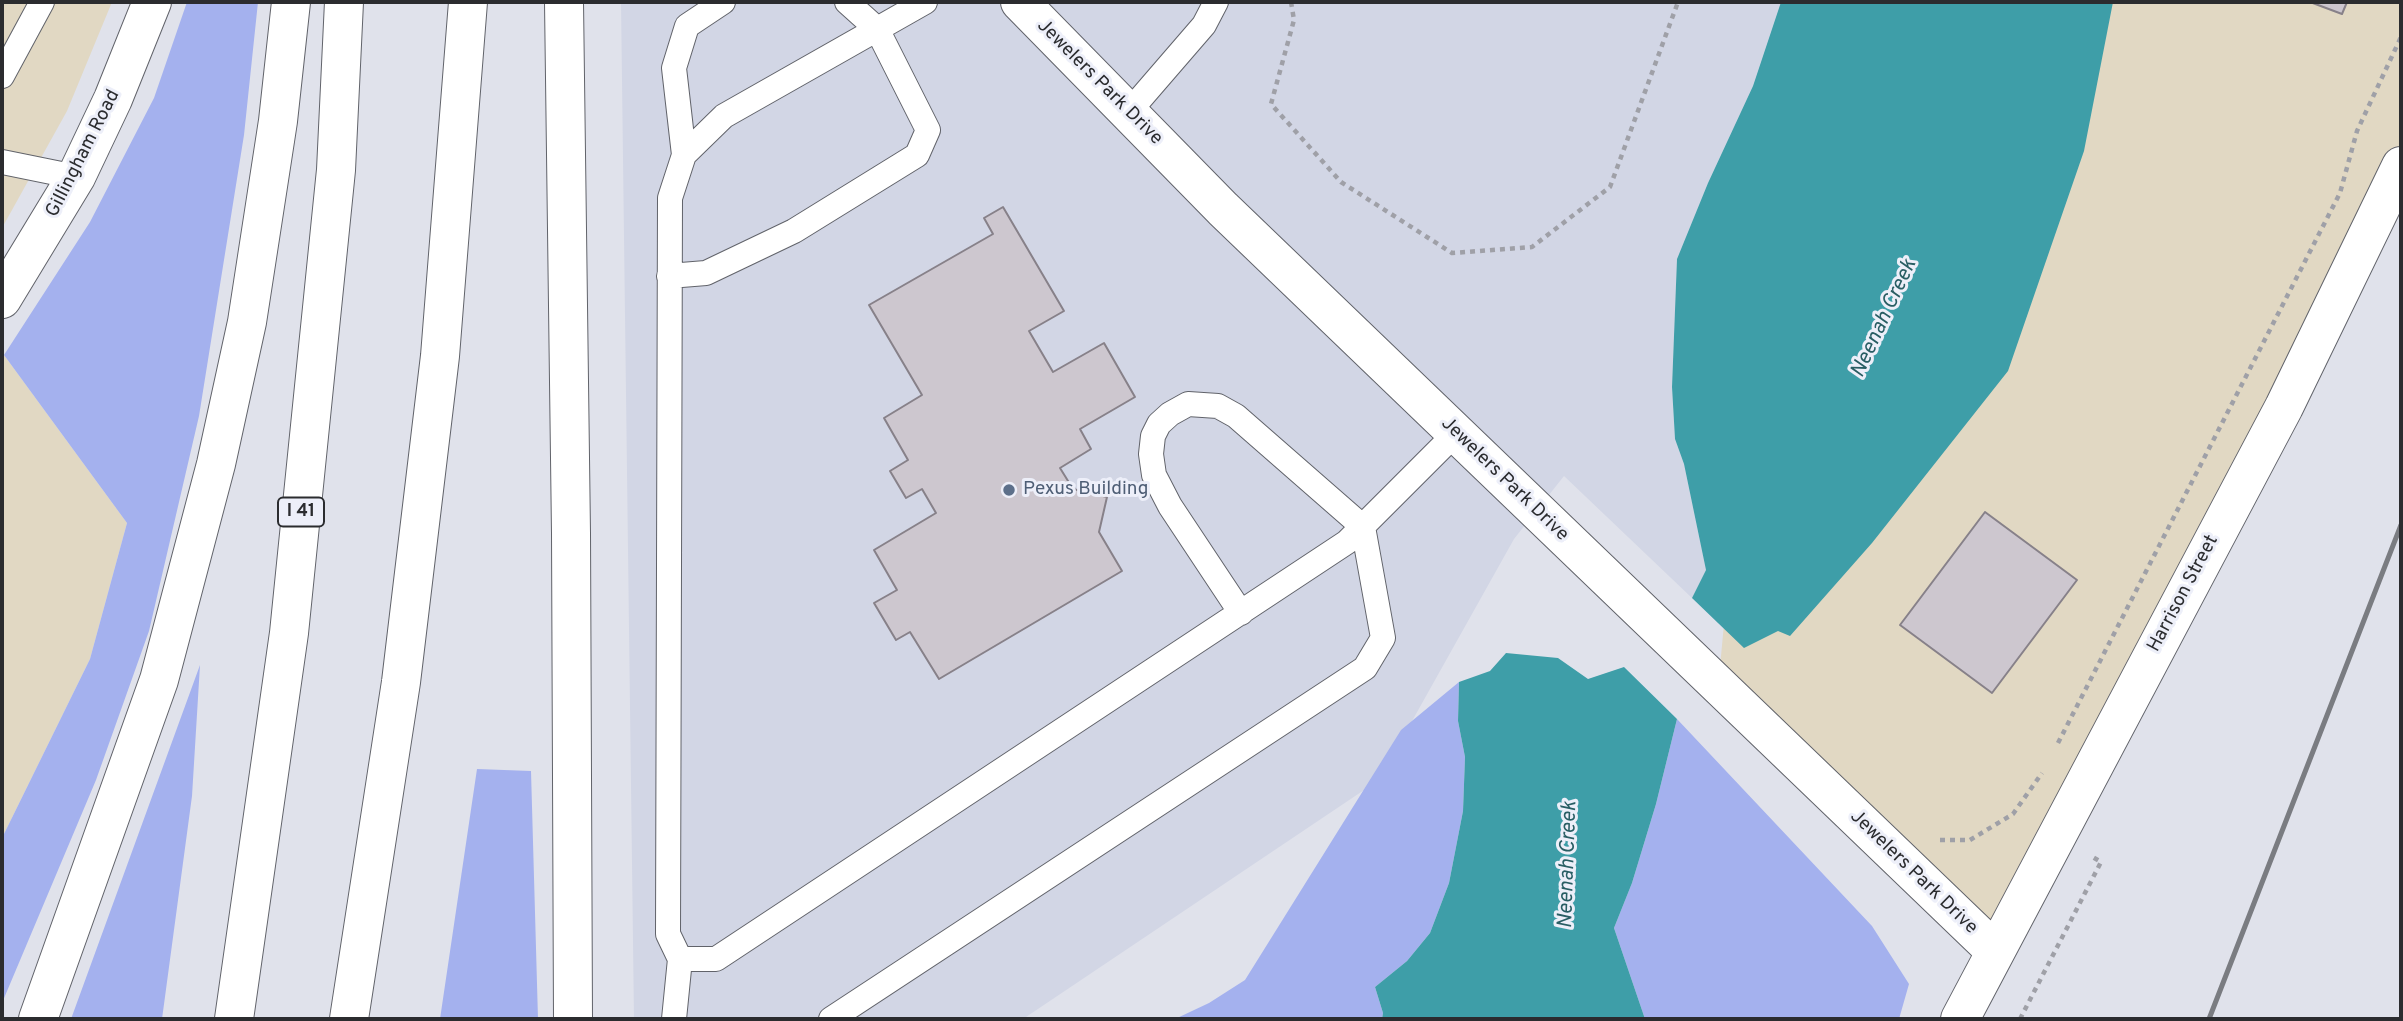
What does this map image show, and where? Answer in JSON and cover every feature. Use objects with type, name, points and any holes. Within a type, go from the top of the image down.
[{"type":"main road","name":"Gillingham Road","points":[[2,299],[76,177],[113,99],[152,2]]},
{"type":"main road","points":[[38,1019],[159,680],[216,464],[247,322],[278,121],[291,2]]},
{"type":"main road","name":"I 41","points":[[234,1019],[289,632],[336,170],[344,2]]},
{"type":"main road","points":[[349,1019],[401,682],[437,383],[468,2]]},
{"type":"main road","points":[[564,2],[571,533],[573,1019]]},
{"type":"main road","name":"Jewelers Park Drive","points":[[1020,2],[1128,113],[1455,434],[1995,951]]},
{"type":"main road","name":"Harrison Street","points":[[1960,1019],[2284,407],[2401,166]]},
{"type":"lane","points":[[2,76],[11,41],[42,2]]},
{"type":"lane","points":[[674,1019],[680,958],[667,934],[669,276],[670,198],[684,155],[674,68],[687,26],[723,2]]},
{"type":"lane","points":[[669,276],[706,273],[794,231],[917,155],[928,130],[877,29],[847,2]]},
{"type":"lane","points":[[684,155],[724,116],[925,2]]},
{"type":"lane","points":[[1128,113],[1204,24],[1216,2]]},
{"type":"lane","points":[[2,162],[76,177]]},
{"type":"lane","points":[[831,1019],[1365,668],[1382,638],[1363,527],[1236,416],[1203,403],[1188,404],[1159,424],[1153,436],[1151,454],[1154,475],[1170,506],[1241,613]]},
{"type":"lane","points":[[680,958],[716,958],[1347,542],[1455,434]]},
{"type":"path","points":[[1292,2],[1294,20],[1271,104],[1341,182],[1452,253],[1532,247],[1610,187],[1678,2]]},
{"type":"path","points":[[2055,748],[2340,193],[2357,131],[2401,37]]},
{"type":"path","points":[[2013,814],[2049,761]]},
{"type":"path","points":[[2020,1019],[2101,862]]},
{"type":"shaded area","points":[[2,2],[112,2],[67,111],[2,228]]},
{"type":"shaded area","points":[[187,2],[258,2],[244,135],[199,416],[149,631],[96,780],[2,1003],[2,838],[90,659],[127,523],[4,355],[90,222],[154,98]]},
{"type":"shaded area","points":[[621,2],[1781,2],[1753,86],[1708,183],[1677,259],[1672,387],[1675,439],[1684,464],[1706,570],[1692,598],[1564,476],[1514,539],[1379,780],[1023,1019],[634,1019]]},
{"type":"shaded area","points":[[2018,2],[2401,2],[2401,166],[1995,951],[1718,688],[1724,624]]},
{"type":"shaded area","points":[[4,355],[127,523],[90,659],[2,838]]},
{"type":"shaded area","points":[[200,665],[192,796],[162,1019],[71,1019]]},
{"type":"shaded area","points":[[1459,682],[1458,721],[1465,757],[1463,811],[1449,883],[1430,933],[1407,961],[1375,987],[1383,1013],[1382,1019],[1175,1019],[1209,1003],[1245,980],[1401,730]]},
{"type":"shaded area","points":[[1677,719],[1872,926],[1909,984],[1899,1019],[1645,1019],[1614,928],[1632,883],[1656,804]]},
{"type":"shaded area","points":[[477,769],[531,771],[538,1019],[440,1019]]},
{"type":"water","name":"Neenah Creek","points":[[1781,2],[2113,2],[2084,151],[2008,371],[1872,543],[1790,636],[1778,631],[1744,648],[1692,598],[1706,570],[1684,464],[1675,439],[1672,387],[1677,259],[1708,183],[1753,86]]},
{"type":"water","name":"Neenah Creek","points":[[1506,653],[1558,658],[1588,679],[1624,667],[1677,719],[1656,804],[1632,883],[1614,928],[1645,1019],[1382,1019],[1383,1013],[1375,987],[1407,961],[1430,933],[1449,883],[1463,811],[1465,757],[1458,721],[1459,682],[1490,671]]},
{"type":"building","points":[[2310,2],[2347,2],[2342,14]]},
{"type":"building","points":[[1003,207],[1064,311],[1029,331],[1053,372],[1104,343],[1135,397],[1080,429],[1091,449],[1060,468],[1073,489],[1107,497],[1099,532],[1122,571],[939,679],[910,632],[896,640],[874,603],[897,590],[874,550],[936,513],[922,489],[906,498],[890,471],[908,460],[884,418],[922,395],[869,305],[993,234],[984,218]]},
{"type":"building","points":[[1985,512],[2077,580],[1992,693],[1900,625]]},
{"type":"railway","points":[[2209,1019],[2401,525]]},
{"type":"place","name":"Pexus Building","points":[[1009,490]]}]
